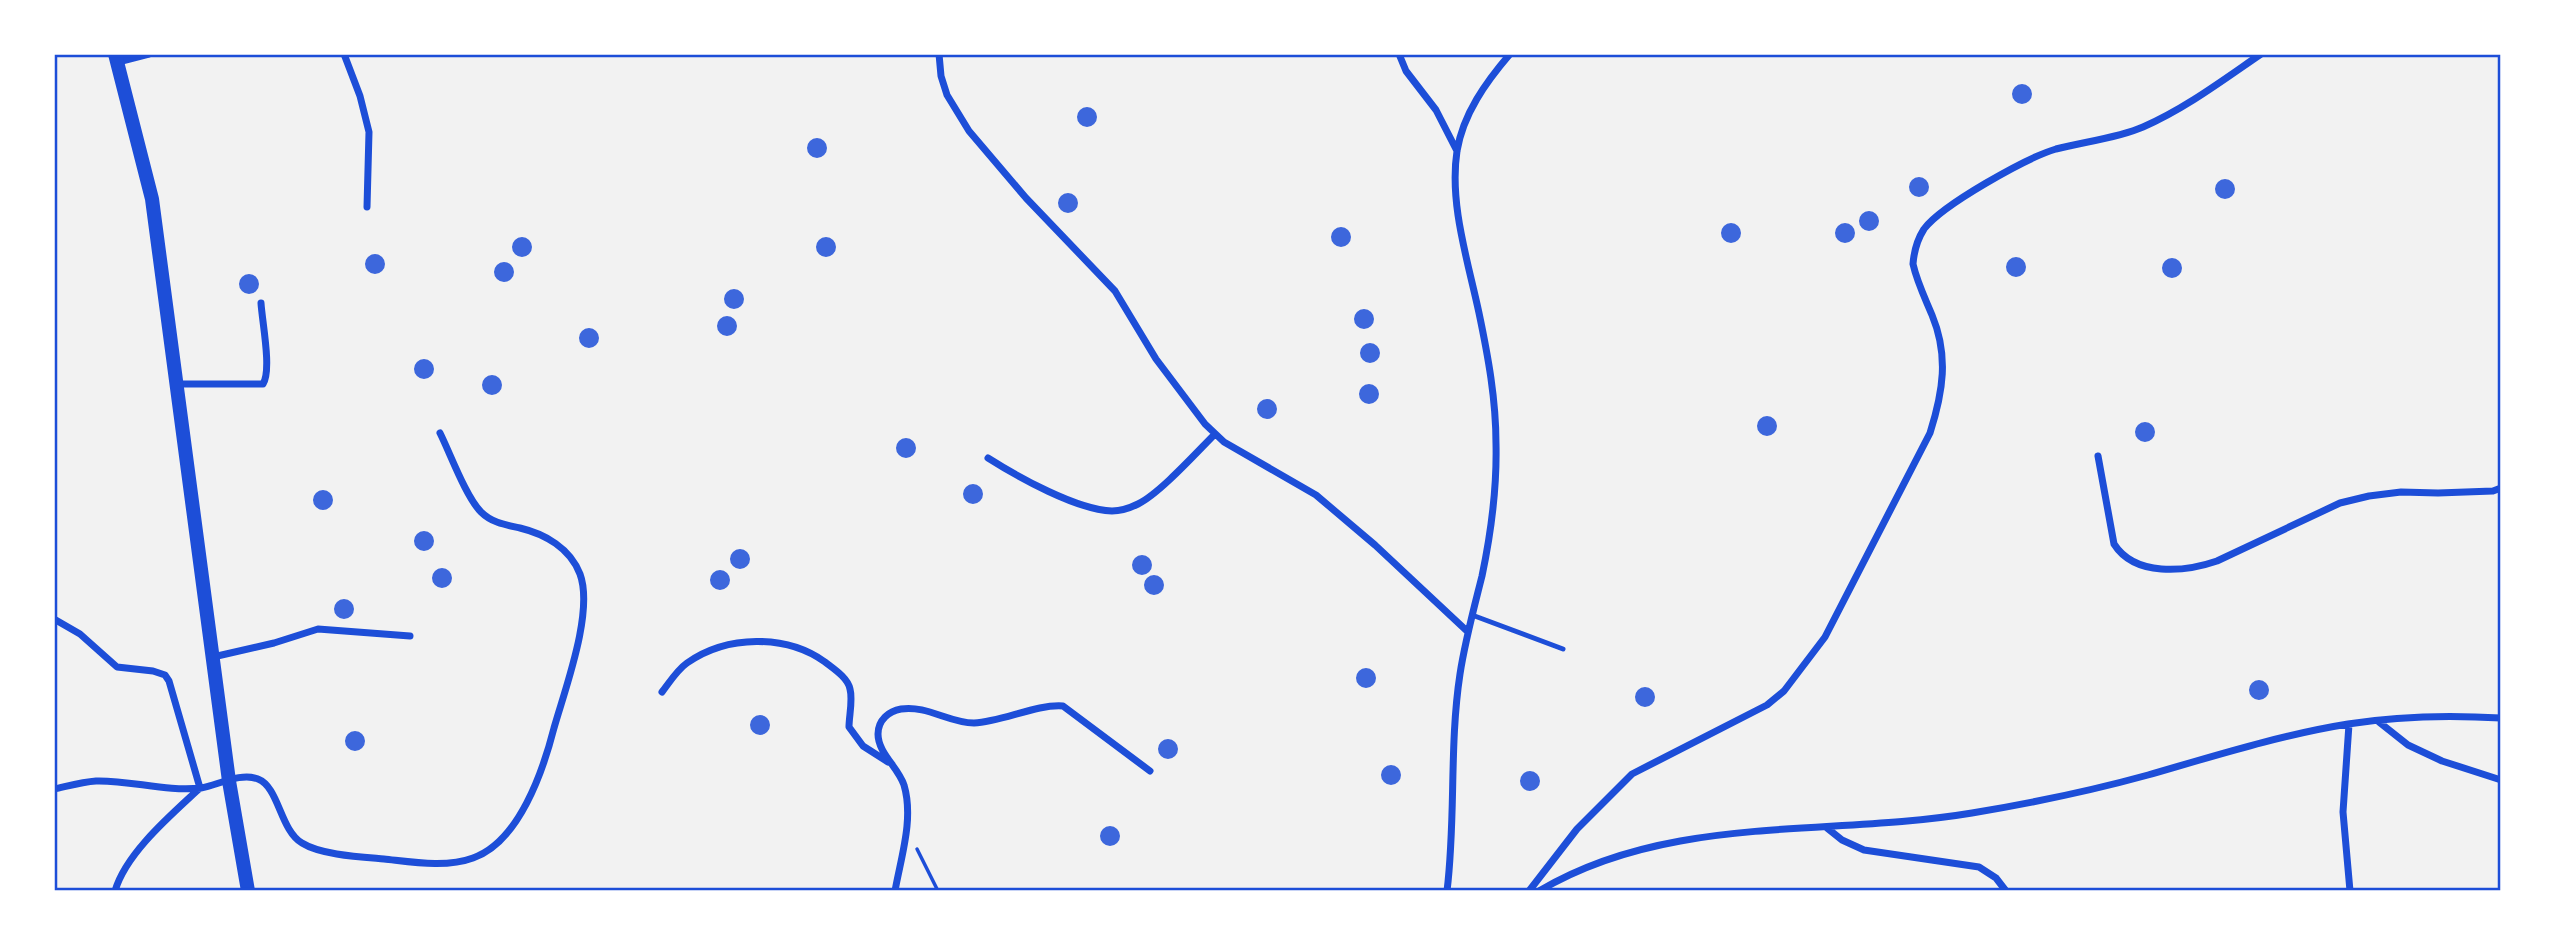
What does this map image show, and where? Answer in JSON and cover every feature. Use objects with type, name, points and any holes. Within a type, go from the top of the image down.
[{"type":"main road","points":[[117,58],[152,199],[229,781],[248,891]]},
{"type":"street","points":[[117,58],[149,54]]},
{"type":"street","points":[[344,54],[360,96],[369,132],[367,207]]},
{"type":"street","points":[[939,54],[941,76],[947,94],[969,131],[1026,198],[1115,290],[1156,359],[1215,434],[1316,495],[1375,545],[1468,632]]},
{"type":"street","points":[[1399,54],[1406,71],[1436,110],[1457,150]]},
{"type":"street","points":[[1447,891],[1453,813],[1454,720],[1468,632],[1490,529],[1496,444],[1494,392],[1455,191],[1457,150],[1464,123],[1473,104],[1510,54]]},
{"type":"street","points":[[1529,891],[1577,829],[1632,774],[1767,705],[1792,682],[1825,637],[1930,433],[1938,408],[1944,367],[1942,346],[1913,264],[1915,250],[1925,228],[1938,216],[2014,167],[2053,150],[2140,128],[2201,96],[2261,54]]},
{"type":"street","points":[[175,384],[263,384],[266,381],[267,369],[261,303]]},
{"type":"street","points":[[54,789],[94,781],[200,788],[253,777],[266,784],[291,833],[298,841],[309,846],[364,857],[427,863],[470,859],[483,854],[502,837],[532,794],[545,762],[582,624],[584,588],[579,571],[554,541],[502,524],[481,512],[440,433]]},
{"type":"street","points":[[988,458],[1049,491],[1116,511],[1141,503],[1215,434]]},
{"type":"street","points":[[2098,456],[2114,544],[2120,554],[2130,561],[2148,566],[2179,570],[2197,568],[2217,561],[2340,503],[2401,492],[2493,491],[2501,488]]},
{"type":"street","points":[[54,619],[80,634],[117,667],[153,671],[165,676],[169,681],[200,788]]},
{"type":"street","points":[[213,656],[274,643],[318,629],[410,636]]},
{"type":"street","points":[[662,692],[686,664],[718,649],[757,641],[793,645],[811,653],[836,670],[847,682],[850,689],[849,727],[853,736],[863,746],[894,765]]},
{"type":"street","points":[[895,891],[907,829],[907,798],[904,783],[880,746],[878,736],[883,719],[892,711],[913,708],[954,720],[977,723],[1058,705],[1069,708],[1150,771]]},
{"type":"street","points":[[1539,891],[1593,865],[1654,845],[1746,832],[1920,820],[2036,802],[2231,751],[2349,724],[2443,716],[2501,718]]},
{"type":"street","points":[[2378,721],[2409,745],[2442,761],[2501,780]]},
{"type":"street","points":[[2349,724],[2343,812],[2350,891]]},
{"type":"street","points":[[115,891],[128,865],[161,824],[200,788]]},
{"type":"street","points":[[1827,828],[1842,840],[1864,850],[1979,867],[1996,878],[2006,891]]},
{"type":"lane","points":[[1472,615],[1563,649]]},
{"type":"path","points":[[907,829],[938,891]]},
{"type":"building","points":[[2022,84],[2029,87],[2032,94],[2029,101],[2022,104],[2015,101],[2012,94],[2015,87]]},
{"type":"building","points":[[1087,107],[1094,110],[1097,117],[1094,124],[1087,127],[1080,124],[1077,117],[1080,110]]},
{"type":"building","points":[[817,138],[824,141],[827,148],[824,155],[817,158],[810,155],[807,148],[810,141]]},
{"type":"building","points":[[1919,177],[1926,180],[1929,187],[1926,194],[1919,197],[1912,194],[1909,187],[1912,180]]},
{"type":"building","points":[[2225,179],[2232,182],[2235,189],[2232,196],[2225,199],[2218,196],[2215,189],[2218,182]]},
{"type":"building","points":[[1068,193],[1075,196],[1078,203],[1075,210],[1068,213],[1061,210],[1058,203],[1061,196]]},
{"type":"building","points":[[1869,211],[1876,214],[1879,221],[1876,228],[1869,231],[1862,228],[1859,221],[1862,214]]},
{"type":"building","points":[[1731,223],[1738,226],[1741,233],[1738,240],[1731,243],[1724,240],[1721,233],[1724,226]]},
{"type":"building","points":[[1845,223],[1852,226],[1855,233],[1852,240],[1845,243],[1838,240],[1835,233],[1838,226]]},
{"type":"building","points":[[1341,227],[1348,230],[1351,237],[1348,244],[1341,247],[1334,244],[1331,237],[1334,230]]},
{"type":"building","points":[[522,237],[529,240],[532,247],[529,254],[522,257],[515,254],[512,247],[515,240]]},
{"type":"building","points":[[826,237],[833,240],[836,247],[833,254],[826,257],[819,254],[816,247],[819,240]]},
{"type":"building","points":[[375,254],[382,257],[385,264],[382,271],[375,274],[368,271],[365,264],[368,257]]},
{"type":"building","points":[[2016,257],[2023,260],[2026,267],[2023,274],[2016,277],[2009,274],[2006,267],[2009,260]]},
{"type":"building","points":[[2172,258],[2179,261],[2182,268],[2179,275],[2172,278],[2165,275],[2162,268],[2165,261]]},
{"type":"building","points":[[504,262],[511,265],[514,272],[511,279],[504,282],[497,279],[494,272],[497,265]]},
{"type":"building","points":[[249,274],[256,277],[259,284],[256,291],[249,294],[242,291],[239,284],[242,277]]},
{"type":"building","points":[[734,289],[741,292],[744,299],[741,306],[734,309],[727,306],[724,299],[727,292]]},
{"type":"building","points":[[1364,309],[1371,312],[1374,319],[1371,326],[1364,329],[1357,326],[1354,319],[1357,312]]},
{"type":"building","points":[[727,316],[734,319],[737,326],[734,333],[727,336],[720,333],[717,326],[720,319]]},
{"type":"building","points":[[589,328],[596,331],[599,338],[596,345],[589,348],[582,345],[579,338],[582,331]]},
{"type":"building","points":[[1370,343],[1377,346],[1380,353],[1377,360],[1370,363],[1363,360],[1360,353],[1363,346]]},
{"type":"building","points":[[424,359],[431,362],[434,369],[431,376],[424,379],[417,376],[414,369],[417,362]]},
{"type":"building","points":[[492,375],[499,378],[502,385],[499,392],[492,395],[485,392],[482,385],[485,378]]},
{"type":"building","points":[[1369,384],[1376,387],[1379,394],[1376,401],[1369,404],[1362,401],[1359,394],[1362,387]]},
{"type":"building","points":[[1267,399],[1274,402],[1277,409],[1274,416],[1267,419],[1260,416],[1257,409],[1260,402]]},
{"type":"building","points":[[1767,416],[1774,419],[1777,426],[1774,433],[1767,436],[1760,433],[1757,426],[1760,419]]},
{"type":"building","points":[[2145,422],[2152,425],[2155,432],[2152,439],[2145,442],[2138,439],[2135,432],[2138,425]]},
{"type":"building","points":[[906,438],[913,441],[916,448],[913,455],[906,458],[899,455],[896,448],[899,441]]},
{"type":"building","points":[[973,484],[980,487],[983,494],[980,501],[973,504],[966,501],[963,494],[966,487]]},
{"type":"building","points":[[323,490],[330,493],[333,500],[330,507],[323,510],[316,507],[313,500],[316,493]]},
{"type":"building","points":[[424,531],[431,534],[434,541],[431,548],[424,551],[417,548],[414,541],[417,534]]},
{"type":"building","points":[[740,549],[747,552],[750,559],[747,566],[740,569],[733,566],[730,559],[733,552]]},
{"type":"building","points":[[1142,555],[1149,558],[1152,565],[1149,572],[1142,575],[1135,572],[1132,565],[1135,558]]},
{"type":"building","points":[[442,568],[449,571],[452,578],[449,585],[442,588],[435,585],[432,578],[435,571]]},
{"type":"building","points":[[720,570],[727,573],[730,580],[727,587],[720,590],[713,587],[710,580],[713,573]]},
{"type":"building","points":[[1154,575],[1161,578],[1164,585],[1161,592],[1154,595],[1147,592],[1144,585],[1147,578]]},
{"type":"building","points":[[344,599],[351,602],[354,609],[351,616],[344,619],[337,616],[334,609],[337,602]]},
{"type":"building","points":[[1366,668],[1373,671],[1376,678],[1373,685],[1366,688],[1359,685],[1356,678],[1359,671]]},
{"type":"building","points":[[2259,680],[2266,683],[2269,690],[2266,697],[2259,700],[2252,697],[2249,690],[2252,683]]},
{"type":"building","points":[[1645,687],[1652,690],[1655,697],[1652,704],[1645,707],[1638,704],[1635,697],[1638,690]]},
{"type":"building","points":[[760,715],[767,718],[770,725],[767,732],[760,735],[753,732],[750,725],[753,718]]},
{"type":"building","points":[[355,731],[362,734],[365,741],[362,748],[355,751],[348,748],[345,741],[348,734]]},
{"type":"building","points":[[1168,739],[1175,742],[1178,749],[1175,756],[1168,759],[1161,756],[1158,749],[1161,742]]},
{"type":"building","points":[[1391,765],[1398,768],[1401,775],[1398,782],[1391,785],[1384,782],[1381,775],[1384,768]]},
{"type":"building","points":[[1530,771],[1537,774],[1540,781],[1537,788],[1530,791],[1523,788],[1520,781],[1523,774]]},
{"type":"building","points":[[1110,826],[1117,829],[1120,836],[1117,843],[1110,846],[1103,843],[1100,836],[1103,829]]}]
